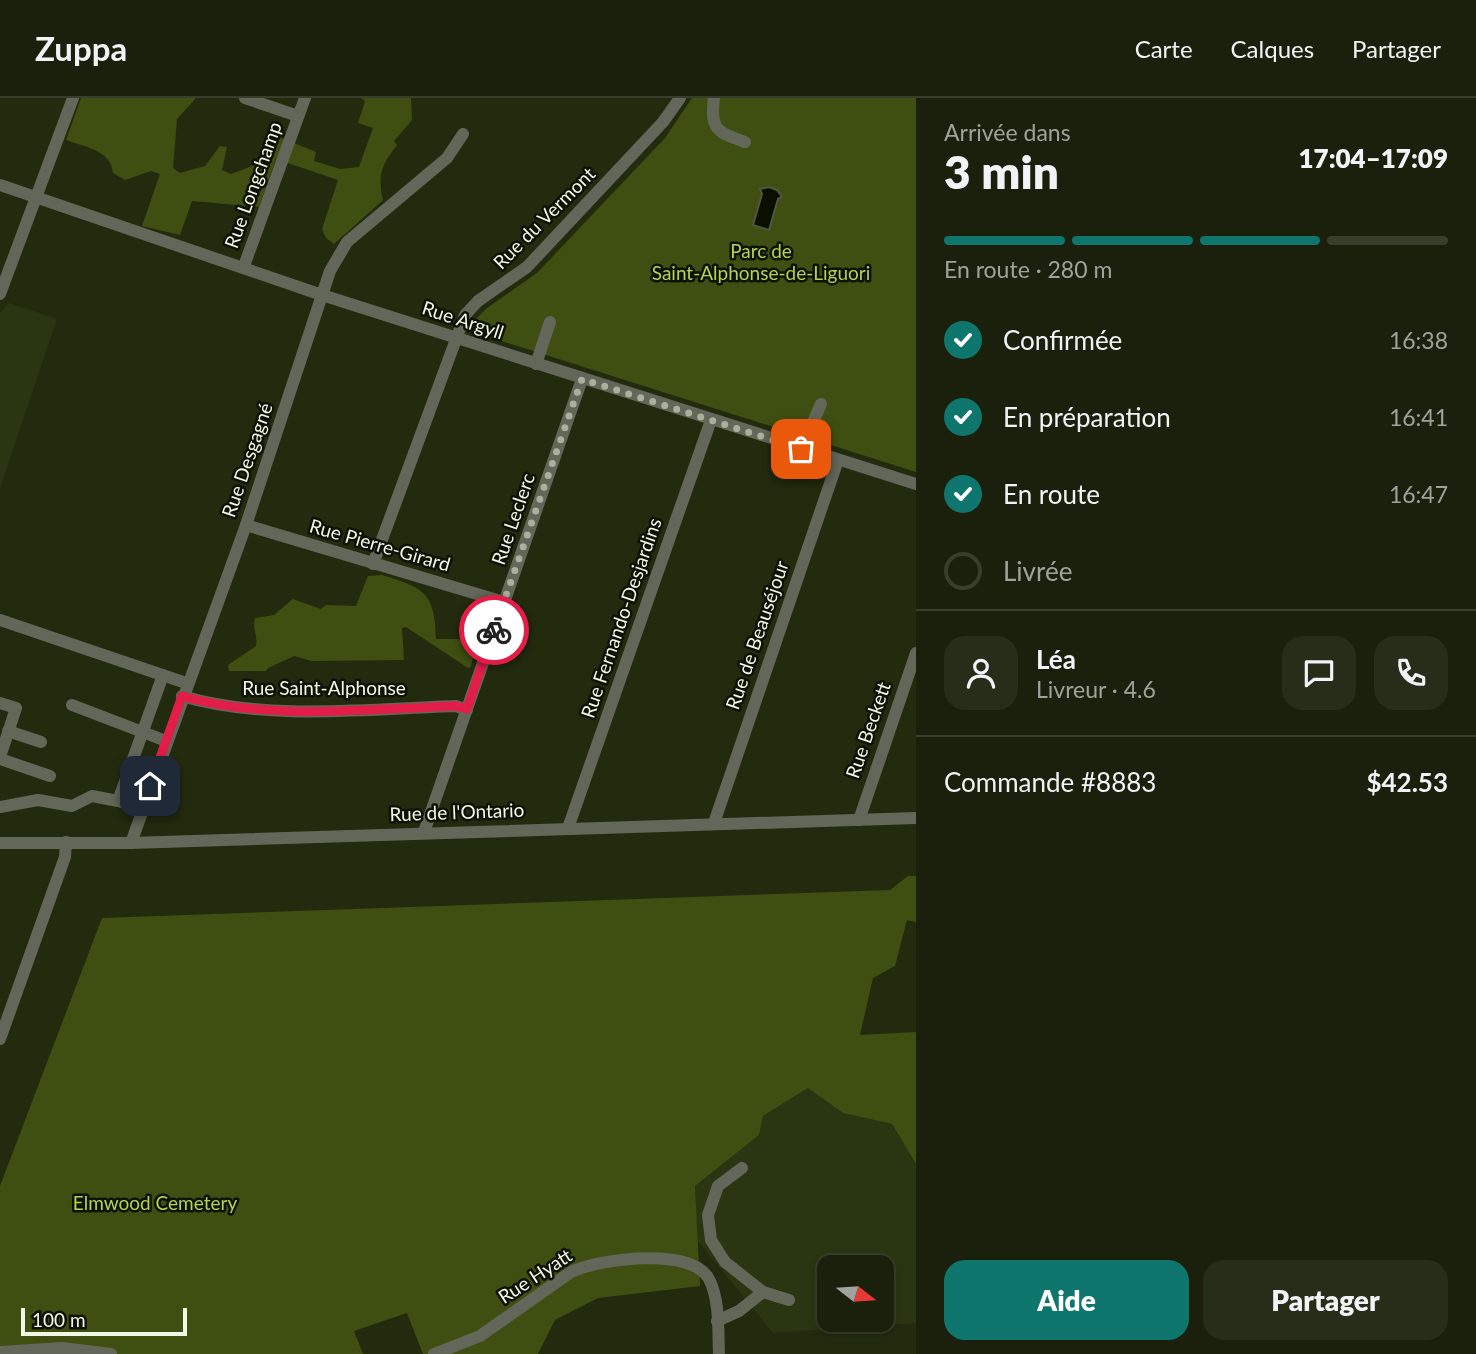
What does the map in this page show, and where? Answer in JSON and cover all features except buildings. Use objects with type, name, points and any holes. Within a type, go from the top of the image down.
[{"type":"street","points":[[0,295],[73,98]]},
{"type":"street","name":"Rue Longchamp","points":[[245,98],[298,116]]},
{"type":"street","name":"Rue Longchamp","points":[[244,266],[305,98]]},
{"type":"street","name":"Rue du Vermont","points":[[373,564],[455,338],[471,307],[527,267],[663,122],[680,98]]},
{"type":"street","points":[[714,98],[712,121],[718,130],[746,142]]},
{"type":"street","name":"Rue Desgagné","points":[[131,842],[186,683],[246,525],[330,271],[347,242],[447,158],[463,135]]},
{"type":"street","name":"Rue Argyll","points":[[0,185],[323,295],[916,484]]},
{"type":"street","points":[[536,363],[550,322]]},
{"type":"street","name":"Rue Leclerc","points":[[424,832],[582,379]]},
{"type":"street","points":[[801,449],[821,404]]},
{"type":"street","name":"Rue Fernando-Desjardins","points":[[568,828],[711,420]]},
{"type":"street","name":"Rue de Beauséjour","points":[[714,823],[838,460]]},
{"type":"street","name":"Rue Pierre-Girard","points":[[246,525],[504,602]]},
{"type":"street","points":[[0,620],[186,683]]},
{"type":"street","name":"Rue Beckett","points":[[859,820],[916,653]]},
{"type":"street","points":[[118,801],[163,675]]},
{"type":"street","name":"Rue Saint-Alphonse","points":[[182,696],[223,706],[321,711],[456,706],[467,709]]},
{"type":"street","points":[[0,703],[16,708],[0,758],[50,776]]},
{"type":"street","points":[[72,705],[166,741]]},
{"type":"street","points":[[8,731],[41,742]]},
{"type":"street","points":[[0,807],[38,800],[72,806],[92,796],[143,808]]},
{"type":"street","name":"Rue de l'Ontario","points":[[0,843],[131,842],[916,818]]},
{"type":"street","points":[[0,1039],[65,858],[66,842]]},
{"type":"street","points":[[742,1168],[718,1186],[708,1216],[711,1240],[725,1262],[763,1292],[789,1300]]},
{"type":"street","name":"Rue Hyatt","points":[[434,1354],[480,1336],[571,1272],[610,1260],[672,1260],[698,1268],[712,1286],[719,1354]]},
{"type":"street","points":[[717,1321],[739,1311],[763,1292]]},
{"type":"street","points":[[0,1352],[62,1348],[111,1354]]},
{"type":"shaded area","points":[[769,187],[777,190],[782,197],[778,199],[769,230],[753,225],[762,194],[760,189]]},
{"type":"shaded area","points":[[9,303],[57,319],[0,488],[0,313]]},
{"type":"shaded area","points":[[808,1088],[843,1113],[892,1124],[916,1164],[916,1323],[894,1325],[894,1255],[817,1255],[817,1330],[773,1333],[697,1240],[695,1186],[759,1135],[763,1116]]},
{"type":"green space","points":[[81,98],[196,98],[177,119],[173,168],[180,173],[205,166],[220,146],[227,147],[222,170],[231,174],[257,164],[270,142],[279,137],[316,152],[314,161],[340,169],[359,167],[373,128],[358,123],[365,101],[361,98],[411,98],[412,120],[394,141],[397,145],[382,170],[383,200],[334,244],[326,238],[322,229],[338,180],[276,159],[259,207],[192,201],[180,235],[142,226],[160,174],[151,171],[125,180],[113,173],[111,165],[102,154],[66,140]]},
{"type":"green space","name":"Parc de Saint-Alphonse-de-Liguori","points":[[692,98],[916,98],[916,472],[473,332],[471,324],[487,308],[537,273],[665,138]]},
{"type":"green space","points":[[382,575],[408,584],[424,594],[433,611],[436,639],[466,639],[475,645],[471,667],[468,668],[406,627],[402,628],[404,660],[312,661],[294,656],[266,671],[229,671],[228,665],[256,646],[255,618],[274,615],[293,599],[321,609],[326,605],[356,606],[368,576]]},
{"type":"green space","name":"Elmwood Cemetery","points":[[908,876],[916,876],[916,922],[907,920],[895,966],[873,978],[860,1035],[916,1032],[916,1164],[892,1124],[843,1113],[808,1088],[763,1116],[759,1135],[695,1186],[700,1286],[598,1298],[555,1320],[538,1354],[423,1354],[407,1313],[354,1331],[363,1354],[0,1354],[0,1186],[102,918],[890,890]]},
{"type":"way so far","points":[[494,630],[582,379],[801,449]]},
{"type":"route","points":[[150,786],[182,696],[223,706],[321,711],[456,706],[467,709],[494,630]]}]
